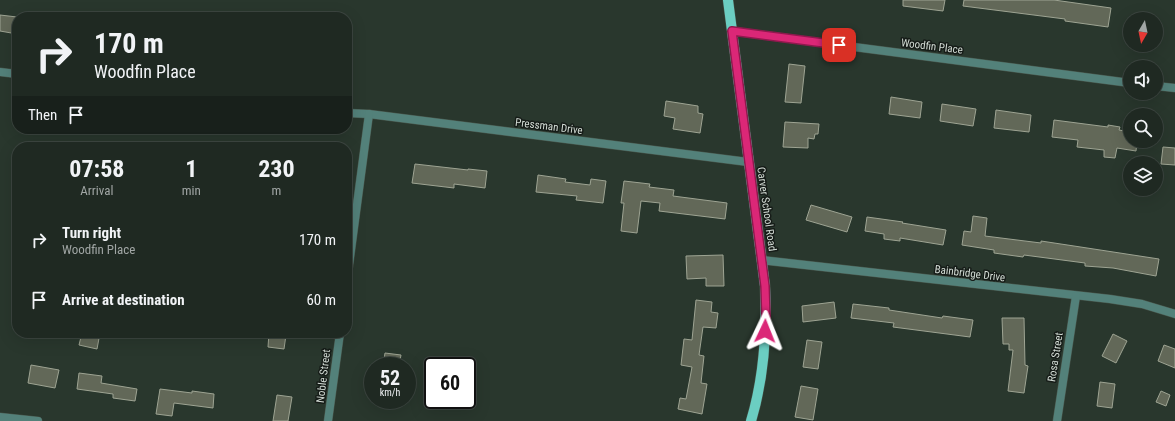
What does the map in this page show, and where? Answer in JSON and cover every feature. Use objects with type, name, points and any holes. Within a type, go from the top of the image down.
[{"type":"main road","name":"Carver School Road","points":[[728,0],[765,286],[766,317],[764,345],[760,378],[751,421]]},
{"type":"street","name":"Woodfin Place","points":[[732,31],[1123,82]]},
{"type":"street","points":[[0,72],[12,73]]},
{"type":"street","points":[[1163,87],[1175,88]]},
{"type":"street","name":"Pressman Drive","points":[[352,113],[369,114],[748,162]]},
{"type":"street","points":[[352,242],[369,114]]},
{"type":"street","name":"Bainbridge Drive","points":[[761,260],[1076,296],[1110,298],[1142,304],[1175,314]]},
{"type":"street","name":"Rosa Street","points":[[1057,421],[1076,296]]},
{"type":"street","name":"Noble Street","points":[[328,421],[339,338]]},
{"type":"street","points":[[0,417],[38,421]]},
{"type":"building","points":[[903,0],[945,0],[943,11],[903,6]]},
{"type":"building","points":[[964,0],[1054,0],[1111,8],[1108,27],[1065,21],[1065,19],[963,6]]},
{"type":"building","points":[[0,15],[12,16],[12,33],[0,31]]},
{"type":"building","points":[[789,64],[805,66],[801,103],[785,102]]},
{"type":"building","points":[[891,97],[922,102],[920,118],[889,114]]},
{"type":"building","points":[[666,101],[698,106],[698,113],[703,114],[700,133],[673,129],[675,118],[664,116]]},
{"type":"building","points":[[942,104],[976,109],[973,126],[940,121]]},
{"type":"building","points":[[996,110],[1031,115],[1029,132],[994,128]]},
{"type":"building","points":[[1054,120],[1108,127],[1108,125],[1120,127],[1119,130],[1123,131],[1123,148],[1136,148],[1136,151],[1117,148],[1115,158],[1104,157],[1104,150],[1077,147],[1078,140],[1052,137]]},
{"type":"building","points":[[785,122],[819,124],[818,134],[815,134],[814,139],[808,138],[808,148],[783,147]]},
{"type":"building","points":[[1163,147],[1175,148],[1175,165],[1163,164]]},
{"type":"building","points":[[415,164],[487,171],[485,188],[454,184],[454,188],[412,183]]},
{"type":"building","points":[[538,175],[566,179],[565,182],[590,185],[591,179],[606,181],[603,203],[576,200],[577,196],[536,192]]},
{"type":"building","points":[[624,181],[650,184],[649,187],[674,190],[673,196],[727,203],[725,219],[659,211],[660,203],[641,201],[637,233],[621,231],[624,203],[621,203]]},
{"type":"building","points":[[811,205],[852,217],[847,232],[806,220]]},
{"type":"building","points":[[973,216],[987,218],[985,236],[1041,243],[1041,241],[1159,259],[1156,276],[1113,268],[1085,266],[1085,263],[1024,255],[1023,257],[994,253],[994,250],[962,245],[964,231],[971,232]]},
{"type":"building","points":[[867,217],[946,230],[943,245],[900,238],[900,241],[884,239],[884,234],[865,231]]},
{"type":"building","points":[[723,255],[724,286],[706,286],[706,278],[687,279],[686,256]]},
{"type":"building","points":[[696,300],[712,302],[711,312],[718,313],[716,328],[703,327],[699,355],[704,356],[701,383],[707,384],[702,414],[678,409],[680,398],[686,399],[692,367],[681,365],[684,339],[692,340]]},
{"type":"building","points":[[834,302],[836,318],[803,322],[802,306]]},
{"type":"building","points":[[853,304],[889,308],[889,310],[942,318],[943,316],[973,320],[970,337],[893,327],[894,323],[851,318]]},
{"type":"building","points":[[1002,318],[1024,318],[1025,365],[1028,366],[1024,393],[1008,391],[1013,350],[1009,350],[1009,344],[1003,344]]},
{"type":"building","points":[[1113,334],[1127,341],[1116,363],[1102,356]]},
{"type":"building","points":[[81,338],[99,338],[97,349],[79,345]]},
{"type":"building","points":[[269,338],[286,338],[284,349],[268,347]]},
{"type":"building","points":[[807,340],[822,342],[818,369],[803,367]]},
{"type":"building","points":[[1164,345],[1175,349],[1175,368],[1158,361]]},
{"type":"building","points":[[385,353],[401,355],[401,357],[384,357]]},
{"type":"building","points":[[31,365],[59,370],[55,388],[28,383]]},
{"type":"building","points":[[79,373],[102,376],[101,383],[137,389],[135,401],[113,398],[113,394],[77,389]]},
{"type":"building","points":[[1100,382],[1115,384],[1112,408],[1097,406]]},
{"type":"building","points":[[801,386],[818,389],[813,420],[795,417]]},
{"type":"building","points":[[160,389],[214,394],[213,408],[174,403],[172,416],[156,414]]},
{"type":"building","points":[[1161,391],[1170,395],[1166,406],[1156,402]]},
{"type":"building","points":[[277,395],[292,397],[288,421],[273,421]]},
{"type":"route","points":[[765,331],[765,286],[732,31],[839,45]]}]
